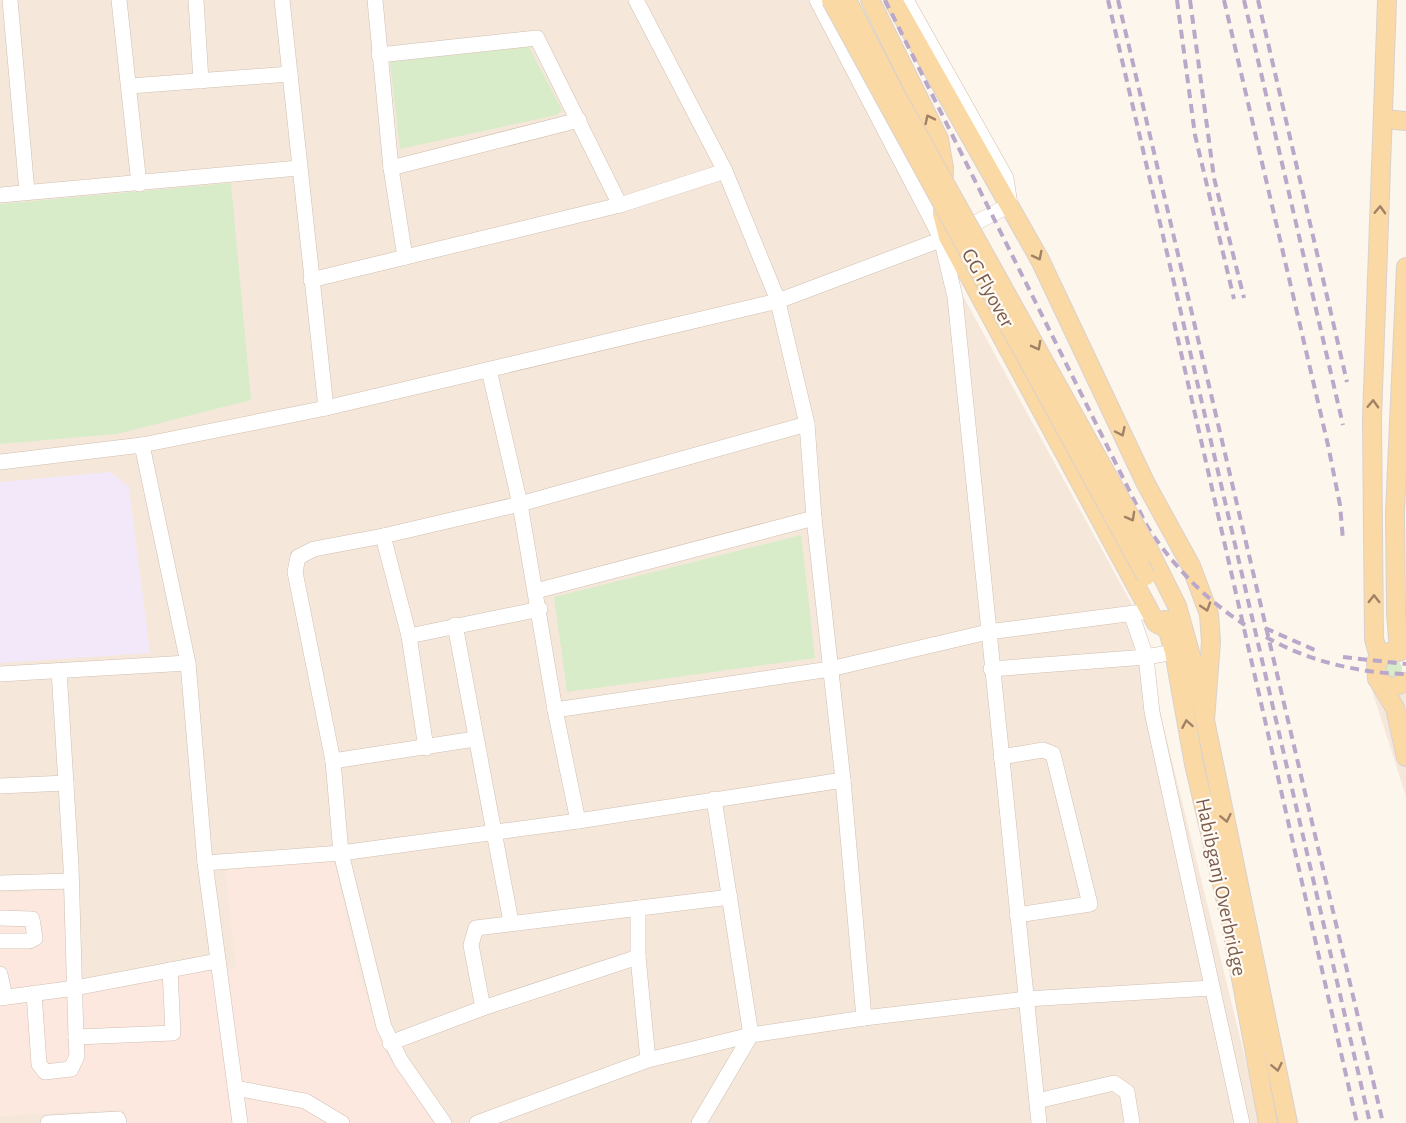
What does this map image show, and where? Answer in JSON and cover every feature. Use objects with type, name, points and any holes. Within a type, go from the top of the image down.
[{"type":"main road","name":"GG Flyover","points":[[831,0],[1146,576],[1169,630]]},
{"type":"main road","name":"GG Flyover","points":[[847,0],[897,97],[1150,552],[1177,606],[1194,667]]},
{"type":"main road","points":[[870,0],[939,139],[944,168],[942,213],[944,238],[1156,623],[1169,630]]},
{"type":"main road","points":[[893,0],[1040,260],[1146,484],[1191,566],[1209,614],[1211,642],[1205,720]]},
{"type":"main road","points":[[1387,0],[1372,418],[1374,639],[1379,657],[1375,673],[1395,708],[1406,757]]},
{"type":"main road","points":[[1383,119],[1406,121]]},
{"type":"main road","points":[[1379,657],[1389,652],[1404,656],[1396,612],[1406,267]]},
{"type":"main road","name":"Habibganj Overbridge","points":[[1169,630],[1194,764],[1228,914],[1288,1123]]},
{"type":"main road","name":"Habibganj Overbridge","points":[[1194,667],[1256,1013],[1268,1123]]},
{"type":"main road","points":[[1380,683],[1391,688],[1406,682]]},
{"type":"street","points":[[10,0],[27,192]]},
{"type":"street","points":[[119,0],[139,184]]},
{"type":"street","points":[[196,0],[201,81]]},
{"type":"street","points":[[282,0],[326,408]]},
{"type":"street","points":[[375,0],[391,168],[405,257]]},
{"type":"street","points":[[636,0],[725,171],[778,301],[807,424],[814,518],[843,780],[864,1018]]},
{"type":"street","points":[[817,0],[944,238],[956,307],[1039,1123]]},
{"type":"street","points":[[0,462],[142,445],[326,408],[778,301],[944,238],[1010,205],[1006,178],[906,0]]},
{"type":"street","points":[[380,55],[537,38],[620,205]]},
{"type":"street","points":[[130,86],[290,74]]},
{"type":"street","points":[[391,168],[579,120]]},
{"type":"street","points":[[0,195],[299,168]]},
{"type":"street","points":[[311,280],[620,205],[725,171]]},
{"type":"street","points":[[489,370],[520,504],[540,609],[555,710],[578,821]]},
{"type":"street","points":[[444,1123],[390,1043],[340,853],[333,761],[295,564],[298,557],[305,551],[384,536],[520,504],[807,424]]},
{"type":"street","points":[[142,445],[188,663],[205,863],[240,1123]]},
{"type":"street","points":[[536,591],[814,518]]},
{"type":"street","points":[[384,536],[409,636],[426,748]]},
{"type":"street","points":[[409,636],[540,609]]},
{"type":"street","points":[[555,710],[830,669],[988,632],[1150,611]]},
{"type":"street","points":[[1131,613],[1146,657],[1152,712],[1242,1123]]},
{"type":"street","points":[[455,625],[492,832],[511,922]]},
{"type":"street","points":[[992,669],[1146,657],[1174,652]]},
{"type":"street","points":[[0,674],[188,663]]},
{"type":"street","points":[[34,993],[39,1064],[45,1072],[71,1069],[77,1056],[75,988],[59,670]]},
{"type":"street","points":[[333,761],[476,739]]},
{"type":"street","points":[[1001,757],[1043,750],[1053,754],[1090,904],[1017,915]]},
{"type":"street","points":[[205,863],[340,853],[578,821],[843,780]]},
{"type":"street","points":[[0,786],[66,783]]},
{"type":"street","points":[[699,1123],[751,1035],[714,799]]},
{"type":"street","points":[[0,884],[71,881]]},
{"type":"street","points":[[483,1008],[471,945],[476,928],[730,897]]},
{"type":"street","points":[[638,908],[638,957],[648,1060]]},
{"type":"street","points":[[0,918],[32,920],[35,938],[29,941],[0,941]]},
{"type":"street","points":[[390,1043],[483,1008],[638,957]]},
{"type":"street","points":[[0,974],[3,997],[75,988],[217,961]]},
{"type":"street","points":[[76,1037],[173,1034],[170,970]]},
{"type":"street","points":[[477,1123],[648,1060],[751,1035],[864,1018],[1026,999],[1211,988]]},
{"type":"street","points":[[1037,1101],[1114,1083],[1127,1092],[1132,1123]]},
{"type":"street","points":[[235,1088],[304,1101],[342,1123]]},
{"type":"street","points":[[48,1123],[118,1119],[119,1123]]},
{"type":"shaded area","points":[[0,0],[818,0],[935,240],[935,245],[1135,610],[1261,1123],[0,1123]]},
{"type":"shaded area","points":[[110,472],[129,487],[150,653],[0,663],[0,482]]},
{"type":"shaded area","points":[[1369,681],[1406,682],[1406,796]]},
{"type":"shaded area","points":[[333,857],[362,984],[385,1052],[439,1123],[127,1123],[125,1109],[0,1116],[0,893],[62,890],[69,982],[236,969],[225,870]]},
{"type":"green space","points":[[529,47],[562,110],[557,115],[400,149],[390,62]]},
{"type":"green space","points":[[231,183],[251,400],[117,434],[0,444],[0,204]]},
{"type":"green space","points":[[801,535],[815,658],[567,692],[554,597]]},
{"type":"green space","points":[[1393,660],[1399,663],[1402,669],[1399,675],[1393,678],[1387,675],[1384,669],[1387,663]]},
{"type":"railway","points":[[885,0],[1147,526],[1191,581],[1216,604],[1245,625]]},
{"type":"railway","points":[[1108,0],[1370,1123]]},
{"type":"railway","points":[[1118,0],[1383,1123]]},
{"type":"railway","points":[[1177,0],[1195,135],[1234,299]]},
{"type":"railway","points":[[1190,0],[1214,178],[1244,298]]},
{"type":"railway","points":[[1224,0],[1328,445],[1340,505],[1343,540]]},
{"type":"railway","points":[[1244,0],[1343,425]]},
{"type":"railway","points":[[1258,0],[1347,382]]},
{"type":"railway","points":[[1174,322],[1357,1123]]},
{"type":"railway","points":[[1265,628],[1317,651]]},
{"type":"railway","points":[[1266,637],[1299,653],[1334,664],[1370,671],[1406,674]]},
{"type":"railway","points":[[1343,657],[1406,664]]}]
